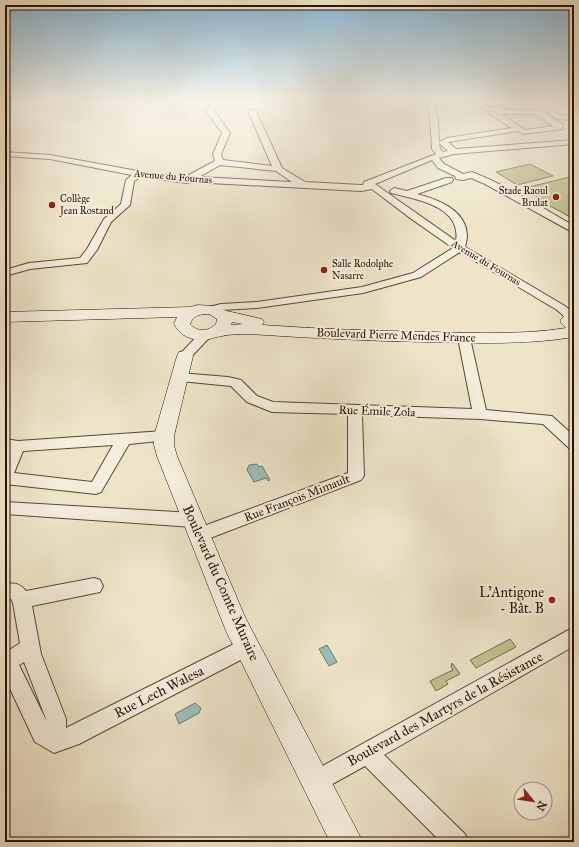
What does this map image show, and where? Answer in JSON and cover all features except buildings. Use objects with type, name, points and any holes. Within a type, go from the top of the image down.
[{"type":"main road","points":[[184,328],[183,319],[193,312]]},
{"type":"main road","name":"Boulevard Pierre Mendes France","points":[[5,317],[216,312],[264,323],[463,330],[543,330],[556,328],[573,321]]},
{"type":"main road","points":[[211,333],[225,323],[216,312]]},
{"type":"main road","name":"Boulevard Pierre Mendes France","points":[[5,324],[152,318],[184,328],[192,333],[211,333],[244,329],[338,335],[464,338],[542,337],[573,321]]},
{"type":"main road","name":"Boulevard du Comte Muraire","points":[[185,356],[164,436],[164,445],[167,456],[235,623],[347,842]]},
{"type":"street","points":[[219,162],[217,154],[223,141]]},
{"type":"street","points":[[265,141],[278,169]]},
{"type":"street","points":[[435,141],[436,149],[441,154]]},
{"type":"street","points":[[446,141],[443,142],[454,152]]},
{"type":"street","points":[[536,141],[543,145]]},
{"type":"street","points":[[370,186],[381,178],[441,154],[574,142]]},
{"type":"street","name":"Avenue du Fournas","points":[[5,154],[50,157],[139,175],[187,180],[370,186],[460,248],[561,308],[573,321]]},
{"type":"street","points":[[5,160],[18,155]]},
{"type":"street","points":[[433,157],[441,166],[457,178]]},
{"type":"street","points":[[187,180],[219,162],[278,169],[303,185]]},
{"type":"street","points":[[5,273],[29,266],[51,263],[79,262],[86,259],[108,221],[125,206],[130,180],[139,175]]},
{"type":"street","points":[[408,194],[457,178],[472,175],[525,201],[574,230]]},
{"type":"street","points":[[216,312],[286,300],[363,290],[398,281],[417,275],[460,248],[462,243],[461,224],[456,218],[442,206],[431,200],[394,191]]},
{"type":"street","name":"Boulevard du Comte Muraire","points":[[184,328],[185,356]]},
{"type":"street","points":[[185,356],[211,333]]},
{"type":"street","points":[[464,338],[480,414]]},
{"type":"street","name":"Rue Émile Zola","points":[[180,377],[236,383],[252,399],[260,404],[272,407],[480,414],[547,419],[574,444]]},
{"type":"street","name":"Rue François Mimault","points":[[196,528],[356,476],[355,410]]},
{"type":"street","points":[[124,439],[96,488],[5,478],[12,445],[164,436]]},
{"type":"street","points":[[5,508],[57,512],[196,528]]},
{"type":"street","points":[[63,739],[31,654],[30,644],[13,596],[94,586]]},
{"type":"street","name":"Boulevard des Martyrs de la Résistance","points":[[316,782],[574,636]]},
{"type":"street","points":[[30,644],[26,650],[5,663],[13,673],[42,735],[63,739]]},
{"type":"street","name":"Rue Lech Walesa","points":[[63,739],[247,647]]},
{"type":"street","points":[[367,753],[457,842]]},
{"type":"green space","points":[[530,164],[553,176],[517,185],[496,172]]},
{"type":"green space","name":"Stade Raoul Brulat","points":[[574,176],[574,219],[550,206],[525,188]]},
{"type":"green space","points":[[510,639],[516,647],[476,668],[470,660]]},
{"type":"green space","points":[[452,663],[460,674],[446,681],[448,684],[436,691],[430,681],[453,670],[451,667]]},
{"type":"water","points":[[257,464],[259,467],[262,466],[270,480],[268,481],[266,478],[254,482],[247,470],[249,465]]},
{"type":"water","points":[[327,645],[337,662],[329,666],[319,649]]},
{"type":"water","points":[[195,703],[201,708],[199,713],[179,724],[175,714]]},
{"type":"place","name":"Stade Raoul Brulat","points":[[556,197]]},
{"type":"place","name":"Collège Jean Rostand","points":[[52,205]]},
{"type":"place","name":"Salle Rodolphe Nasarre","points":[[324,270]]},
{"type":"place","name":"L'Antigone - Bât. B","points":[[552,600]]}]
